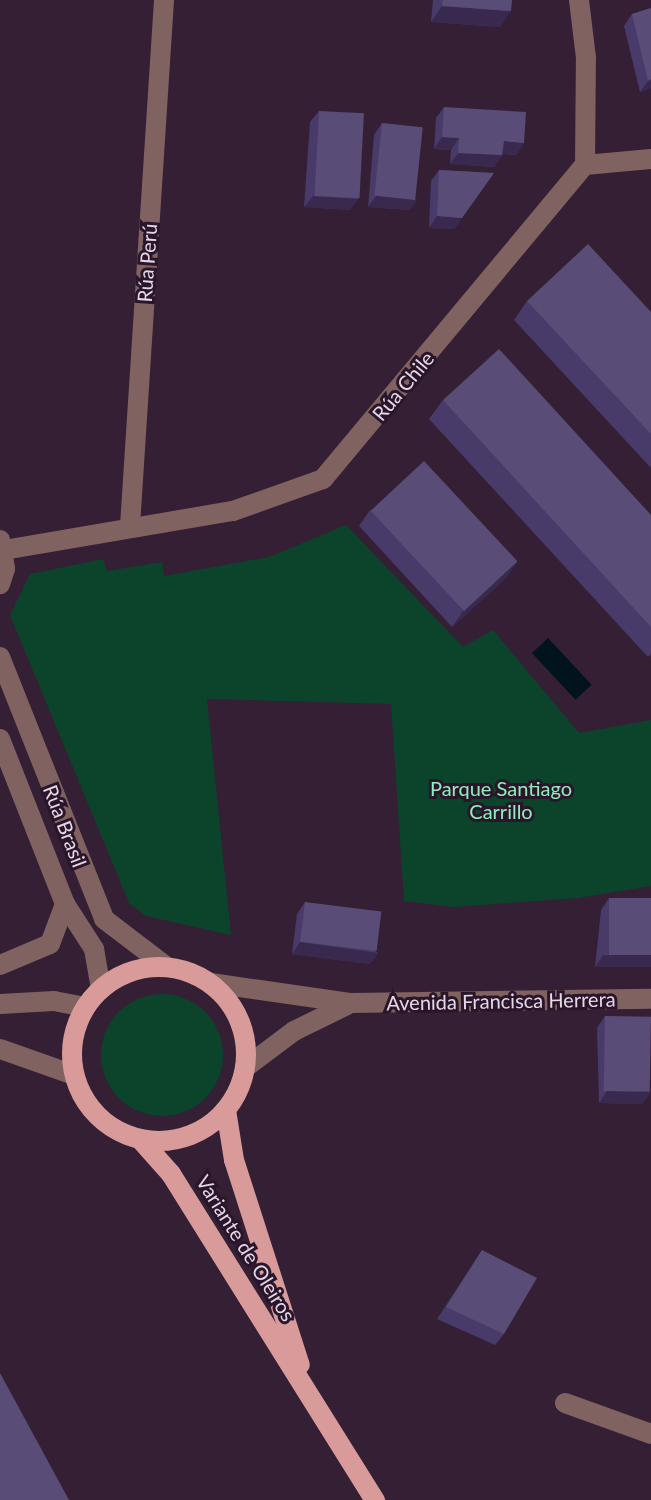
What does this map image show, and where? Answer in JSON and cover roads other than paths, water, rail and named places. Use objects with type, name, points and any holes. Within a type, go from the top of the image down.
[{"type":"main road","points":[[167,967],[211,983],[240,1020],[246,1067],[226,1110],[187,1136],[140,1139],[98,1116],[74,1075],[71,1052],[85,1007],[101,988],[121,975],[167,967]]},
{"type":"main road","name":"Variante de Oleiros","points":[[226,1110],[234,1160],[306,1388]]},
{"type":"main road","name":"Variante de Oleiros","points":[[140,1139],[171,1174],[375,1500]]},
{"type":"street","name":"Rúa Perú","points":[[130,526],[164,0]]},
{"type":"street","points":[[579,0],[586,58],[585,165],[651,159]]},
{"type":"street","name":"Rúa Chile","points":[[2,545],[233,511],[323,479],[585,165]]},
{"type":"street","points":[[0,584],[2,545]]},
{"type":"street","name":"Rúa Brasil","points":[[0,657],[104,919],[167,967]]},
{"type":"street","name":"Rúa Brasil","points":[[0,739],[65,904],[94,949],[101,988]]},
{"type":"street","points":[[0,965],[50,944],[65,904]]},
{"type":"street","name":"Avenida Francisca Herrera","points":[[211,983],[350,1003],[651,999]]},
{"type":"street","points":[[0,1004],[54,1001],[85,1007]]},
{"type":"street","name":"Avenida Francisca Herrera","points":[[246,1067],[316,1018],[350,1003]]},
{"type":"street","points":[[0,1049],[74,1075]]},
{"type":"street","points":[[565,1403],[651,1434]]},
{"type":"water","points":[[548,638],[592,685],[576,700],[532,653]]},
{"type":"park label","name":"Parque Santiago Carrillo","points":[[501,800]]}]
